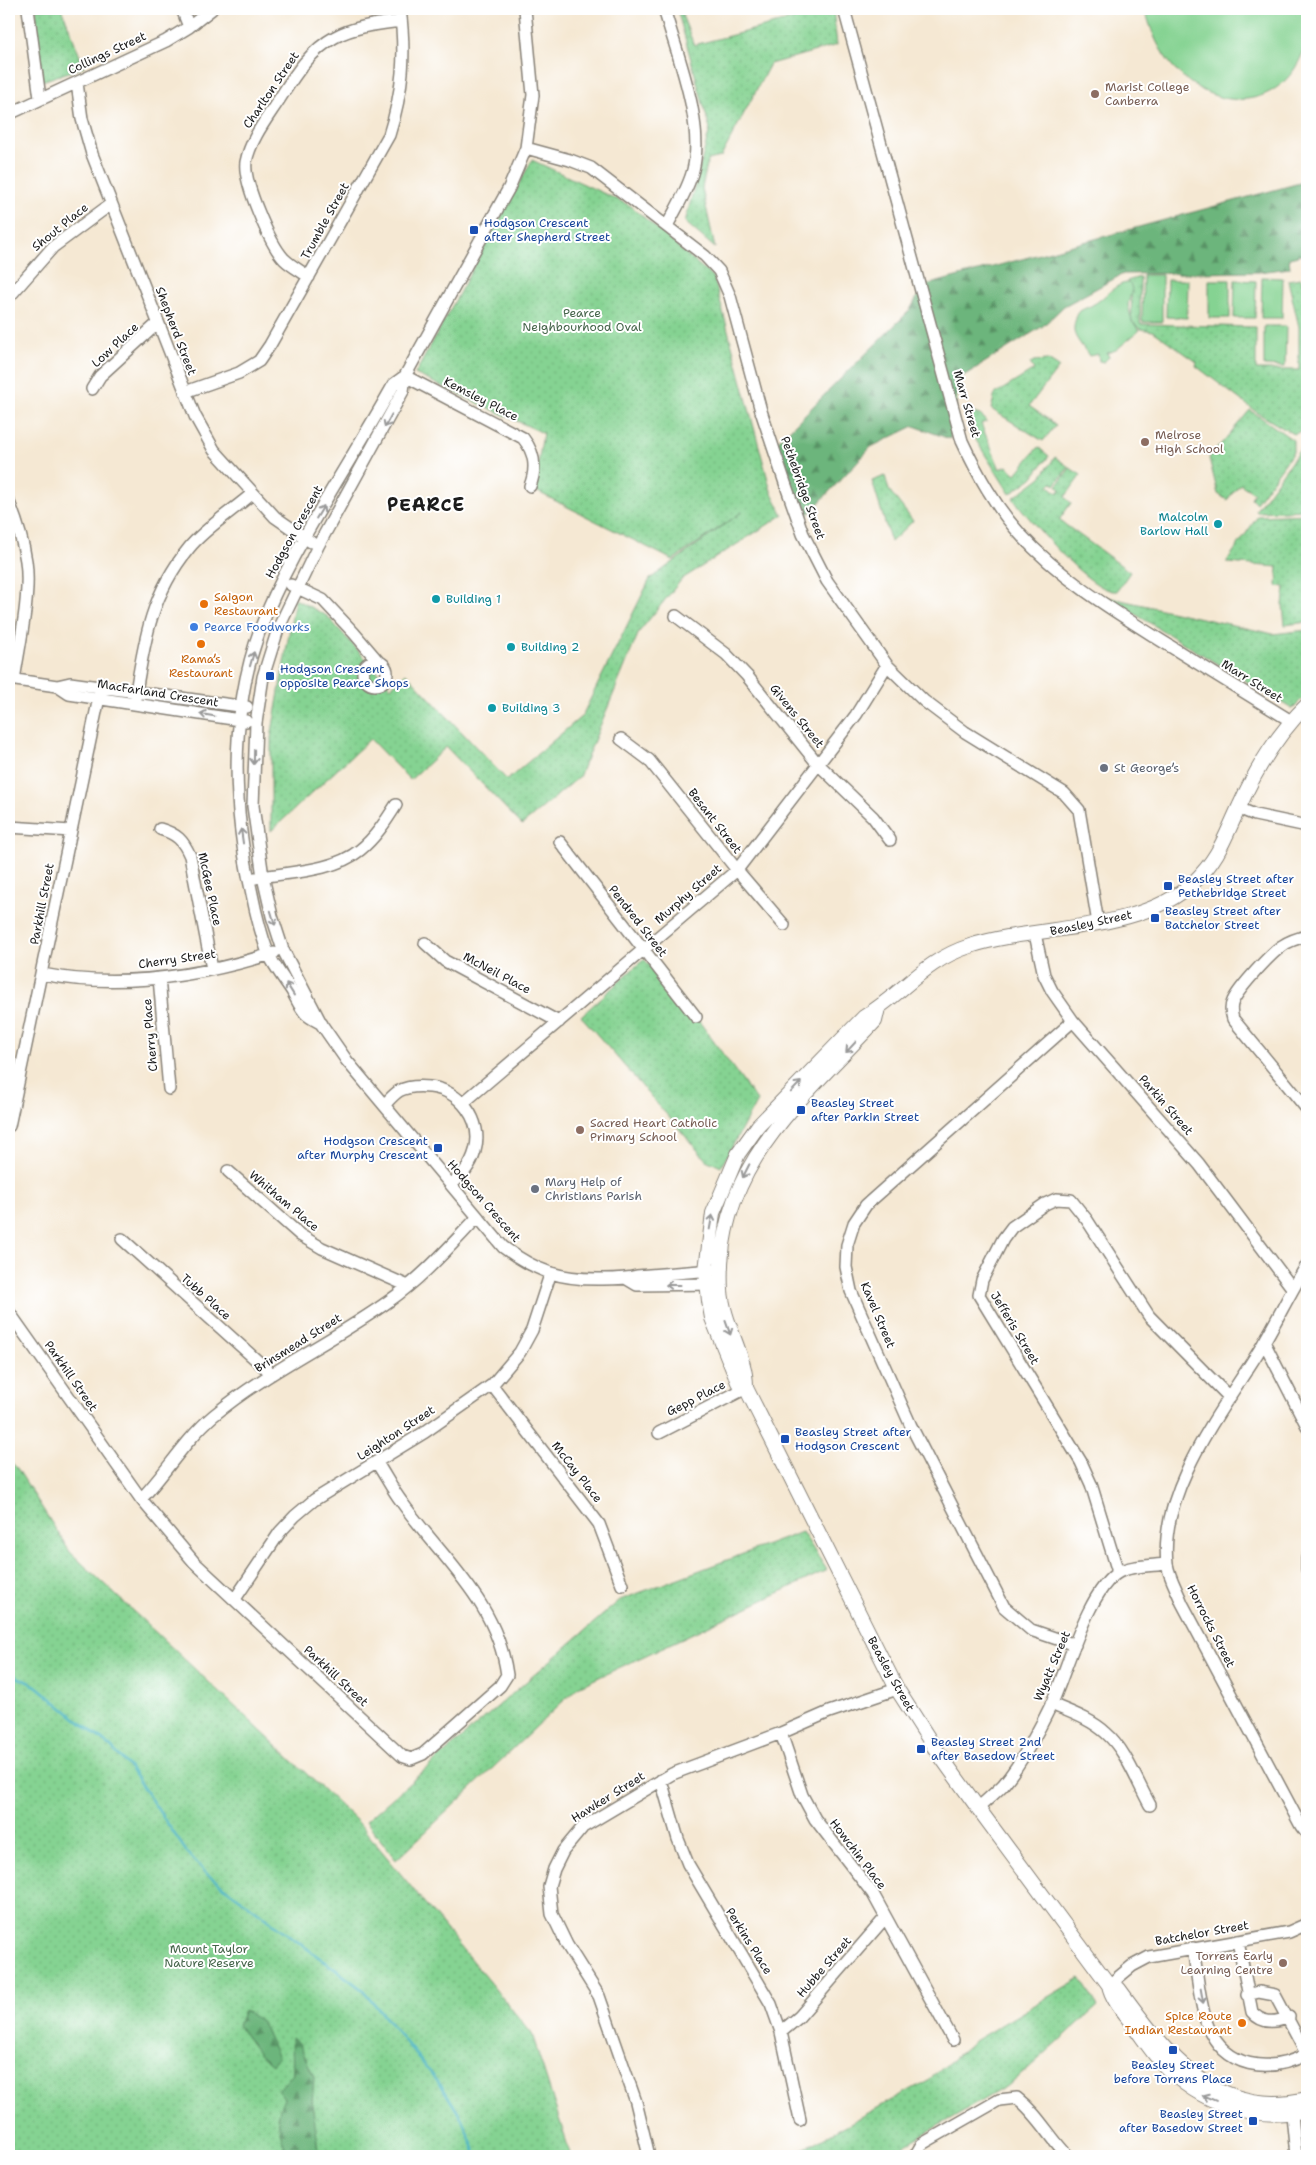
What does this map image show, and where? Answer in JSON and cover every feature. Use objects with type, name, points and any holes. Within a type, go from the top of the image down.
[{"type":"main road","name":"Beasley Street","points":[[1307,705],[1291,721],[1269,749],[1238,808],[1227,838],[1217,854],[1193,883],[1170,899],[1144,911],[1098,923],[971,946],[941,957],[919,972],[878,1008],[875,1021],[798,1104],[754,1156],[745,1171],[729,1215],[713,1277],[724,1316],[746,1377],[746,1388],[897,1689],[934,1747],[1109,1985],[1111,1994],[1160,2060],[1188,2086],[1210,2100],[1248,2112],[1291,2108],[1307,2110]]},
{"type":"main road","name":"Beasley Street","points":[[1291,2108],[1307,2099]]},
{"type":"street","points":[[28,9],[33,58],[40,98]]},
{"type":"street","points":[[182,9],[189,27]]},
{"type":"street","name":"Collings Street","points":[[9,114],[166,41],[189,27],[212,9]]},
{"type":"street","name":"Trumble Street","points":[[185,392],[239,373],[259,361],[270,345],[389,135],[399,105],[403,77],[400,9]]},
{"type":"street","name":"Hodgson Crescent","points":[[322,1025],[305,1013],[269,954],[258,920],[249,880],[238,808],[237,765],[241,706],[248,673],[266,614],[282,581],[394,384],[405,376],[509,188],[526,148],[533,95],[525,9]]},
{"type":"street","points":[[664,9],[690,102],[696,142],[690,182],[667,226]]},
{"type":"street","name":"Marr Street","points":[[844,9],[962,441],[996,505],[1020,534],[1052,566],[1104,604],[1291,721]]},
{"type":"street","name":"Charlton Street","points":[[309,277],[285,260],[276,248],[246,179],[246,163],[252,144],[298,70],[314,51],[335,36],[360,28],[401,21]]},
{"type":"street","name":"Shepherd Street","points":[[77,83],[82,119],[111,204],[185,392],[214,450],[275,517],[318,546]]},
{"type":"street","name":"Pethebridge Street","points":[[526,148],[591,168],[706,256],[719,271],[730,296],[761,411],[785,483],[803,534],[827,581],[887,665],[924,701],[965,732],[1064,793],[1079,810],[1098,923]]},
{"type":"street","name":"Shout Place","points":[[9,297],[53,247],[111,204]]},
{"type":"street","name":"Low Place","points":[[92,389],[100,376],[158,323]]},
{"type":"street","name":"Hodgson Crescent","points":[[405,376],[404,391],[318,546],[281,620],[263,677],[256,722],[253,806],[263,877],[272,916],[283,950],[322,1025],[347,1061],[503,1247],[526,1264],[550,1275],[582,1280],[627,1279],[637,1285],[713,1277]]},
{"type":"street","name":"Kemsley Place","points":[[405,376],[522,438],[530,448],[534,460],[534,473],[530,486]]},
{"type":"street","points":[[135,698],[147,626],[157,599],[169,578],[190,547],[253,493]]},
{"type":"street","points":[[9,502],[20,532],[26,562],[27,583],[12,680]]},
{"type":"street","points":[[282,581],[323,600],[377,660]]},
{"type":"street","name":"Givens Street","points":[[676,616],[726,654],[747,676],[817,763],[873,817],[890,840]]},
{"type":"street","name":"Murphy Street","points":[[463,1104],[644,951],[736,870],[817,763],[856,716],[887,665]]},
{"type":"street","name":"MacFarland Crescent","points":[[12,680],[57,686],[70,684],[100,693],[256,722]]},
{"type":"street","name":"Parkhill Street","points":[[9,1126],[100,693]]},
{"type":"street","name":"MacFarland Crescent","points":[[135,698],[258,709]]},
{"type":"street","name":"Besant Street","points":[[621,739],[649,760],[736,870],[784,925]]},
{"type":"street","points":[[249,880],[318,868],[344,860],[368,843],[396,805]]},
{"type":"street","points":[[1238,808],[1255,815],[1307,826]]},
{"type":"street","points":[[9,827],[71,831]]},
{"type":"street","name":"McGee Place","points":[[160,829],[174,833],[184,841],[190,856],[212,969]]},
{"type":"street","name":"Pendred Street","points":[[560,842],[696,1016]]},
{"type":"street","name":"Parkin Street","points":[[1035,934],[1044,975],[1052,991],[1073,1021],[1199,1164],[1293,1288]]},
{"type":"street","points":[[1307,936],[1293,939],[1280,947],[1265,961],[1234,999],[1231,1010],[1233,1019],[1307,1109]]},
{"type":"street","name":"McNeil Place","points":[[425,943],[445,961],[559,1022]]},
{"type":"street","name":"Cherry Street","points":[[42,974],[84,980],[159,978],[212,969],[283,950]]},
{"type":"street","name":"Cherry Place","points":[[159,978],[169,1089]]},
{"type":"street","name":"Kavel Street","points":[[1073,1021],[866,1206],[854,1224],[847,1245],[846,1267],[851,1291],[911,1426],[1004,1607],[1031,1630],[1075,1645]]},
{"type":"street","points":[[385,1104],[400,1090],[419,1086],[442,1088],[456,1096],[463,1104],[472,1117],[476,1149],[467,1168],[451,1186]]},
{"type":"street","name":"Whitham Place","points":[[228,1171],[300,1235],[322,1248],[408,1286]]},
{"type":"street","name":"Jefferis Street","points":[[1118,1572],[1091,1484],[1081,1462],[979,1295],[982,1280],[1003,1239],[1012,1227],[1045,1204],[1056,1199],[1071,1200],[1087,1220],[1149,1316],[1230,1398]]},
{"type":"street","name":"Brinsmead Street","points":[[141,1499],[160,1480],[194,1434],[213,1417],[272,1374],[389,1301],[408,1286],[478,1218]]},
{"type":"street","name":"Tubb Place","points":[[122,1239],[272,1374]]},
{"type":"street","name":"Horrocks Street","points":[[1307,1265],[1178,1489],[1170,1517],[1167,1564],[1182,1603],[1307,1834]]},
{"type":"street","name":"Leighton Street","points":[[235,1599],[280,1532],[314,1500],[377,1462],[492,1385],[520,1352],[532,1330],[550,1275]]},
{"type":"street","name":"Parkhill Street","points":[[9,1312],[141,1499],[194,1562],[402,1756],[411,1759],[423,1754],[500,1686],[506,1675],[505,1663],[481,1604],[453,1564],[402,1502],[377,1462]]},
{"type":"street","points":[[1264,1342],[1307,1426]]},
{"type":"street","name":"McCay Place","points":[[492,1385],[599,1524],[622,1585]]},
{"type":"street","name":"Gepp Place","points":[[659,1433],[746,1388]]},
{"type":"street","points":[[1307,1558],[1307,1569]]},
{"type":"street","points":[[1118,1572],[1132,1568],[1167,1564]]},
{"type":"street","name":"Wyatt Street","points":[[978,1808],[1007,1778],[1051,1704],[1097,1596],[1106,1583],[1118,1572]]},
{"type":"street","name":"Hawker Street","points":[[649,2156],[636,2102],[599,1996],[558,1928],[552,1914],[549,1886],[554,1869],[563,1851],[583,1827],[661,1780],[696,1764],[782,1732],[829,1712],[897,1689]]},
{"type":"street","points":[[1051,1704],[1091,1722],[1107,1733],[1119,1749],[1150,1805]]},
{"type":"street","name":"Howchin Place","points":[[782,1732],[802,1795],[815,1819],[873,1894],[953,2040]]},
{"type":"street","name":"Perkins Place","points":[[661,1780],[678,1839],[688,1864],[771,2004],[781,2032],[800,2120]]},
{"type":"street","name":"Hubbe Street","points":[[781,2032],[798,2017],[885,1918]]},
{"type":"street","name":"Batchelor Street","points":[[1109,1985],[1132,1966],[1149,1957],[1289,1932],[1307,1924]]},
{"type":"street","points":[[1238,1940],[1250,2008],[1260,2019],[1270,2022],[1288,2017]]},
{"type":"street","points":[[1193,1948],[1207,2022],[1224,2049],[1241,2061],[1261,2066],[1282,2065],[1307,2054],[1274,1995],[1260,1992],[1247,1995]]},
{"type":"street","points":[[915,2156],[922,2144],[999,2100],[1018,2098],[1028,2107],[1054,2143],[1068,2156]]},
{"type":"street","points":[[1291,2108],[1296,2156]]},
{"type":"green space","points":[[36,9],[62,9],[84,67],[42,81]]},
{"type":"green space","points":[[677,9],[685,9],[682,15],[694,45],[833,9],[837,45],[770,64],[721,157],[708,160],[702,188],[715,248],[685,222],[710,129]]},
{"type":"green space","points":[[1145,9],[1307,9],[1307,39],[1299,62],[1286,80],[1270,92],[1252,98],[1232,99],[1212,95],[1193,85],[1175,69],[1164,56],[1156,41]]},
{"type":"green space","name":"Pearce Neighbourhood Oval","points":[[532,160],[631,206],[714,278],[771,491],[783,515],[682,579],[639,632],[579,777],[522,825],[446,747],[410,780],[370,739],[271,831],[271,738],[295,599],[327,616],[391,687],[406,673],[507,780],[582,716],[650,579],[742,512],[673,560],[534,490],[543,433],[415,374]]},
{"type":"green space","points":[[1307,181],[1307,254],[1289,258],[1290,268],[1259,272],[1123,274],[1064,306],[1043,326],[960,378],[950,439],[914,426],[871,447],[803,520],[775,444],[910,310],[923,286]]},
{"type":"green space","points":[[1143,275],[1162,275],[1162,322],[1142,322]]},
{"type":"green space","points":[[1140,277],[1140,324],[1256,327],[1256,370],[1299,370],[1299,327],[1288,280],[1301,278],[1307,304],[1307,430],[1293,434],[1259,414],[1196,366],[1197,362],[1153,331],[1141,329],[1132,322],[1131,294],[1127,281]]},
{"type":"green space","points":[[1262,277],[1283,278],[1282,318],[1261,318]]},
{"type":"green space","points":[[1167,280],[1188,280],[1187,318],[1166,317]]},
{"type":"green space","points":[[1209,280],[1230,280],[1230,318],[1209,318]]},
{"type":"green space","points":[[1235,280],[1256,281],[1255,318],[1234,318]]},
{"type":"green space","points":[[1130,283],[1132,289],[1128,305],[1132,322],[1140,330],[1116,350],[1107,353],[1109,357],[1104,362],[1099,361],[1098,354],[1089,356],[1075,336],[1076,317],[1080,311],[1098,302],[1119,285]]},
{"type":"green space","points":[[1264,326],[1286,326],[1285,367],[1264,366]]},
{"type":"green space","points":[[1048,360],[1059,367],[1029,406],[1056,425],[1043,441],[991,409],[995,394],[1034,370],[1030,363]]},
{"type":"green space","points":[[1250,410],[1293,440],[1293,452],[1256,503],[1251,498],[1254,493],[1240,484],[1227,500],[1218,494],[1209,458]]},
{"type":"green space","points":[[973,413],[980,415],[987,421],[981,424],[1000,469],[1007,466],[1016,474],[1038,447],[1049,456],[1032,478],[1010,494],[974,437],[968,419]]},
{"type":"green space","points":[[1307,435],[1307,510],[1257,512],[1256,510],[1302,447],[1302,437]]},
{"type":"green space","points":[[1055,457],[1069,467],[1055,485],[1052,483],[1049,486],[1058,493],[1061,489],[1057,486],[1070,468],[1081,475],[1065,497],[1071,503],[1059,520],[1130,572],[1117,591],[1106,589],[1077,569],[1032,522],[1013,498],[1041,477]]},
{"type":"green space","points":[[885,476],[889,490],[913,521],[891,542],[872,481]]},
{"type":"green space","points":[[1307,514],[1307,622],[1285,625],[1283,605],[1285,587],[1277,586],[1278,567],[1227,563],[1227,561],[1258,516]]},
{"type":"green space","points":[[1107,597],[1273,634],[1307,630],[1307,694],[1292,709]]},
{"type":"green space","points":[[644,959],[696,1017],[757,1101],[721,1167],[706,1160],[581,1016]]},
{"type":"green space","name":"Mount Taylor Nature Reserve","points":[[9,1460],[17,1468],[70,1552],[358,1822],[532,2034],[571,2156],[9,2156]]},
{"type":"green space","points":[[802,1532],[827,1570],[578,1687],[396,1860],[366,1821],[620,1600]]},
{"type":"green space","points":[[1080,1978],[1098,2006],[1012,2083],[905,2145],[896,2156],[790,2156],[930,2079],[974,2041]]},
{"type":"green space","points":[[244,2010],[262,2022],[278,2058],[272,2065],[259,2054],[238,2025]]},
{"type":"green space","points":[[292,2037],[299,2043],[314,2077],[312,2104],[320,2156],[288,2156],[279,2127],[279,2113],[284,2098],[278,2090],[293,2074]]},
{"type":"waterway","points":[[9,1673],[36,1686],[112,1748],[129,1767],[186,1851],[208,1875],[363,1990],[443,2088],[462,2119],[477,2156]]},
{"type":"place","name":"Marist College Canberra","points":[[1095,94]]},
{"type":"place","name":"Hodgson Crescent after Shepherd Street","points":[[474,230]]},
{"type":"place","name":"Melrose High School","points":[[1145,442]]},
{"type":"place","name":"Malcolm Barlow Hall","points":[[1218,524]]},
{"type":"place","name":"Building 1","points":[[436,599]]},
{"type":"place","name":"Saigon Restaurant","points":[[204,604]]},
{"type":"place","name":"Pearce Foodworks","points":[[194,627]]},
{"type":"place","name":"Rama’s Restaurant","points":[[201,644]]},
{"type":"place","name":"Building 2","points":[[511,647]]},
{"type":"place","name":"Hodgson Crescent opposite Pearce Shops","points":[[270,676]]},
{"type":"place","name":"Building 3","points":[[492,708]]},
{"type":"place","name":"St George’s","points":[[1104,768]]},
{"type":"place","name":"Beasley Street after Pethebridge Street","points":[[1168,886]]},
{"type":"place","name":"Beasley Street after Batchelor Street","points":[[1155,918]]},
{"type":"place","name":"Beasley Street after Parkin Street","points":[[801,1110]]},
{"type":"place","name":"Sacred Heart Catholic Primary School","points":[[580,1130]]},
{"type":"place","name":"Hodgson Crescent after Murphy Crescent","points":[[438,1148]]},
{"type":"place","name":"Mary Help of Christians Parish","points":[[535,1189]]},
{"type":"place","name":"Beasley Street after Hodgson Crescent","points":[[785,1439]]},
{"type":"place","name":"Beasley Street 2nd after Basedow Street","points":[[921,1749]]},
{"type":"place","name":"Torrens Early Learning Centre","points":[[1283,1963]]},
{"type":"place","name":"Spice Route Indian Restaurant","points":[[1242,2023]]},
{"type":"place","name":"Beasley Street before Torrens Place","points":[[1173,2050]]},
{"type":"place","name":"Beasley Street after Basedow Street","points":[[1253,2121]]},
{"type":"district","name":"PEARCE","points":[[426,505]]}]
